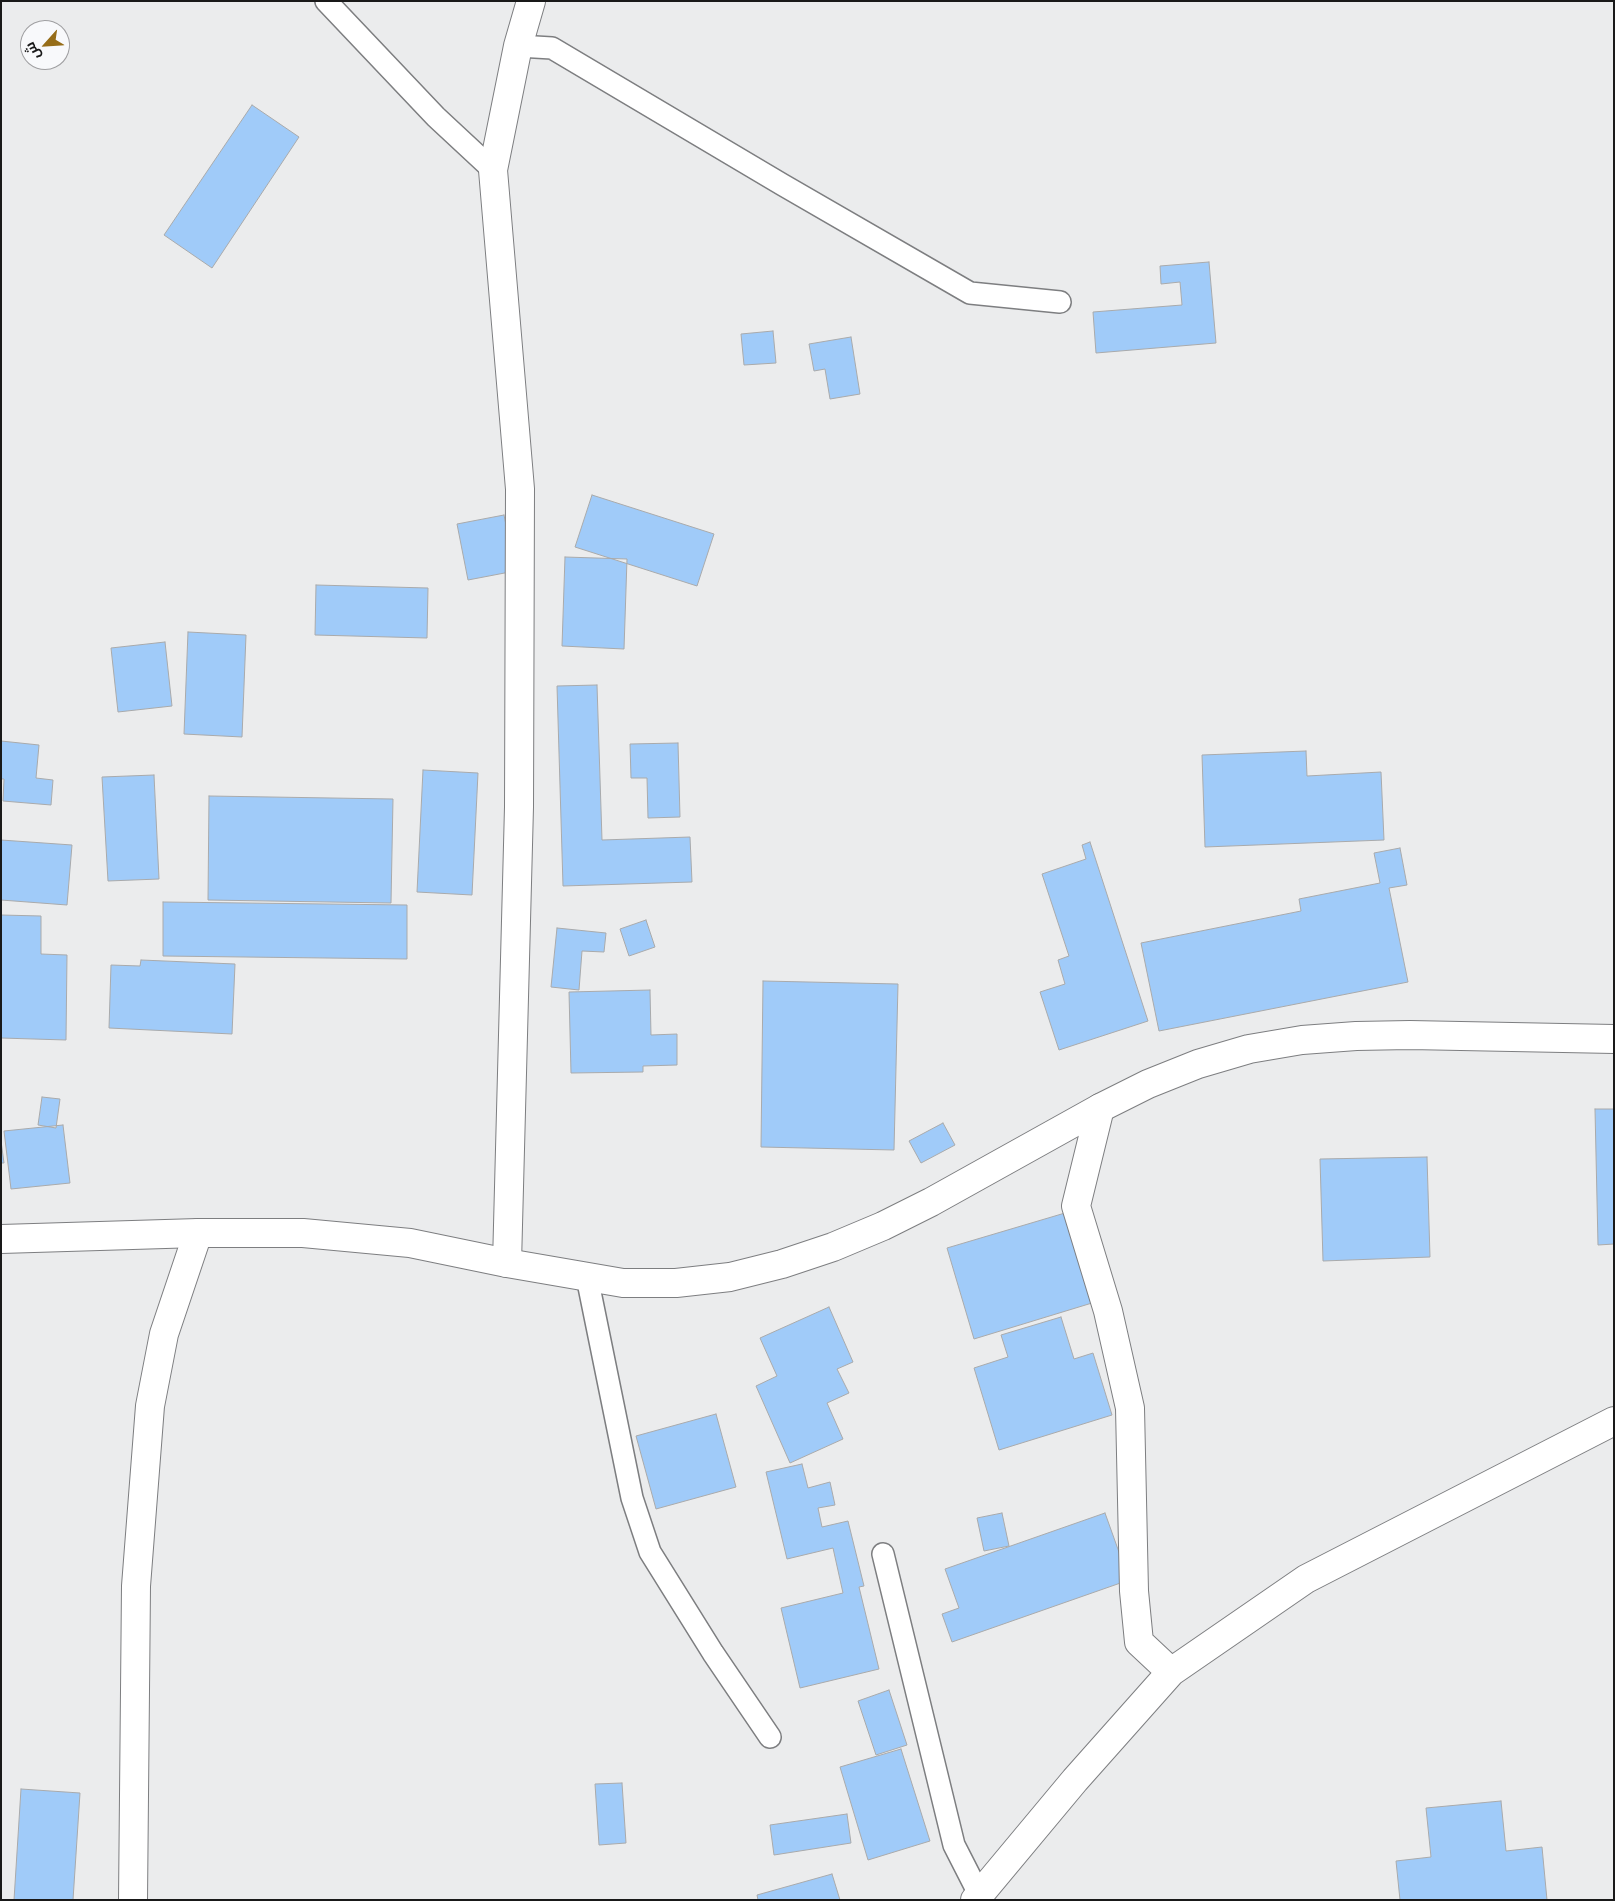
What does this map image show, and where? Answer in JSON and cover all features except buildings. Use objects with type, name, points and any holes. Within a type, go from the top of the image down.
[{"type":"street","points":[[508,1263],[519,807],[520,489],[493,170],[518,46],[531,1]]},
{"type":"street","points":[[1,1239],[198,1233],[294,1233],[410,1243],[587,1278],[622,1282],[676,1283],[730,1277],[782,1264],[833,1247],[882,1226],[931,1202],[1100,1108],[1148,1084],[1198,1064],[1249,1049],[1302,1040],[1356,1036],[1410,1035],[1614,1040]]},
{"type":"street","points":[[1100,1108],[1076,1206],[1108,1311],[1130,1408],[1134,1591],[1139,1642],[1171,1672]]},
{"type":"street","points":[[133,1900],[136,1586],[150,1406],[164,1334],[198,1233]]},
{"type":"street","points":[[977,1897],[1075,1780],[1171,1672],[1306,1579],[1614,1421]]},
{"type":"lane","points":[[326,1],[436,116],[493,170]]},
{"type":"lane","points":[[518,46],[552,48],[783,185],[970,292],[1060,302]]},
{"type":"lane","points":[[587,1278],[632,1498],[650,1552],[713,1653],[770,1737]]},
{"type":"lane","points":[[883,1554],[954,1845],[977,1897]]}]
